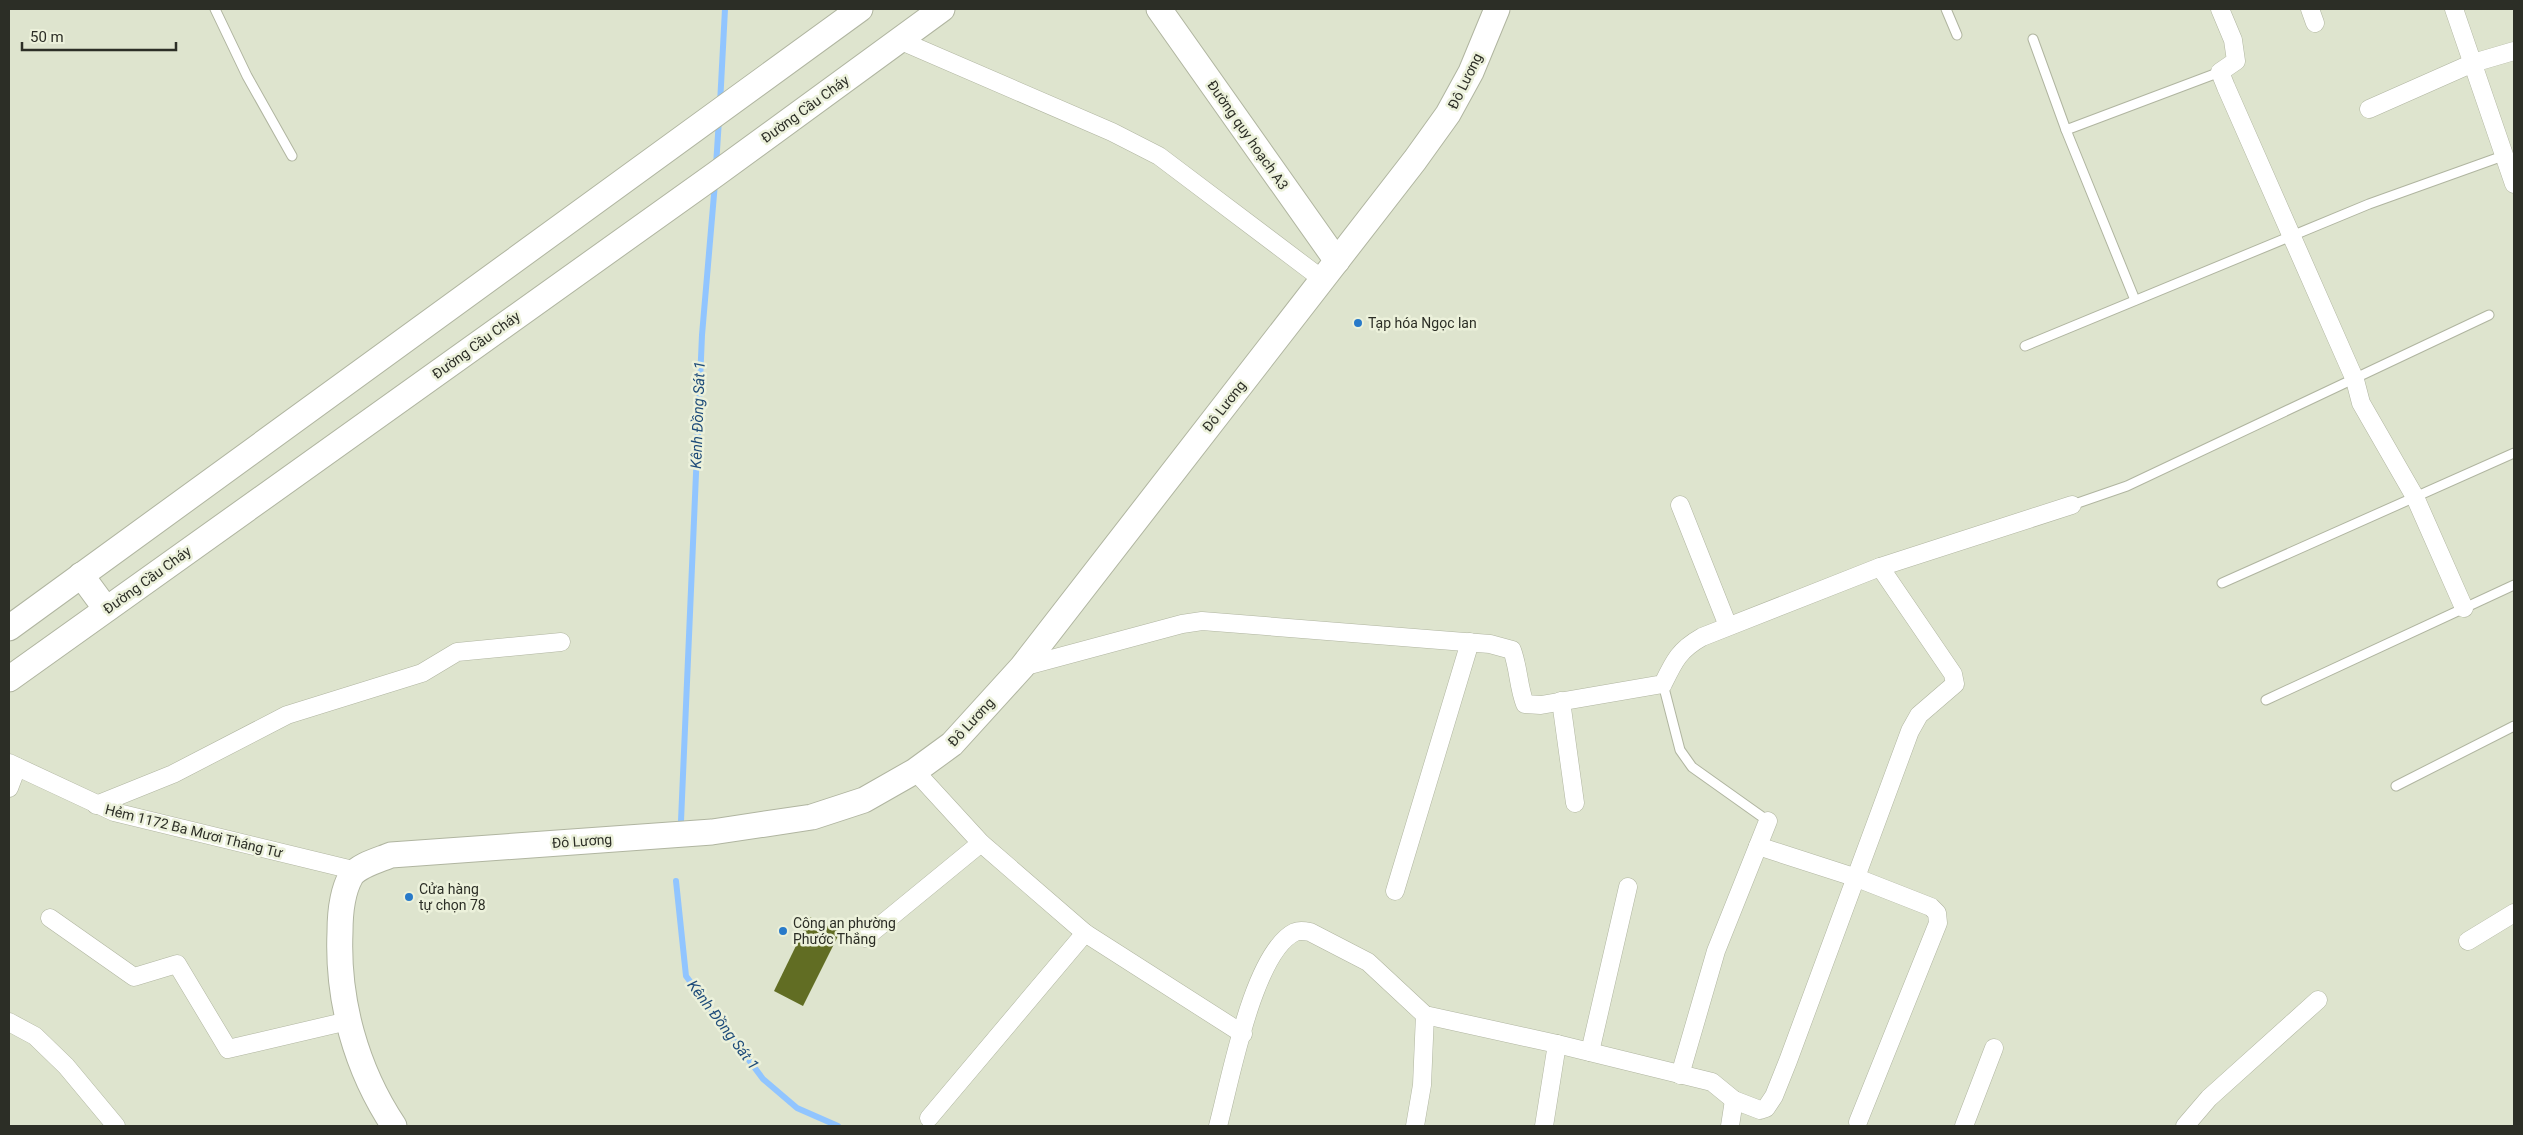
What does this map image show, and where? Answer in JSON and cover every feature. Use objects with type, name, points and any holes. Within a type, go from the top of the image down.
[{"type":"main road","points":[[9,628],[860,9]]},
{"type":"main road","name":"Đường Cầu Cháy","points":[[9,679],[708,180],[942,9]]},
{"type":"main road","name":"Đường quy hoạch A3","points":[[1159,9],[1330,270]]},
{"type":"main road","name":"Đô Lương","points":[[357,871],[367,864],[391,855],[669,836],[780,824],[812,817],[864,800],[915,771],[952,744],[1022,667],[1330,270],[1448,114],[1471,72],[1498,9]]},
{"type":"main road","points":[[82,575],[106,609]]},
{"type":"main road","points":[[357,871],[352,876],[341,909],[339,951],[348,1021],[366,1073],[384,1111],[394,1126]]},
{"type":"street","points":[[2220,9],[2233,40],[2236,61],[2220,72],[2354,380],[2361,404],[2415,497],[2464,608]]},
{"type":"street","points":[[2454,9],[2514,184]]},
{"type":"street","points":[[899,40],[1112,132],[1159,156],[1330,270]]},
{"type":"street","points":[[2368,108],[2473,63],[2514,51]]},
{"type":"street","points":[[1680,505],[1728,626]]},
{"type":"street","points":[[1022,667],[1150,632],[1202,621],[1490,644],[1512,650],[1519,670],[1519,688],[1525,704],[1561,701],[1663,684],[1675,659],[1686,646],[1728,626],[1880,567],[2072,506]]},
{"type":"street","points":[[1218,1126],[1250,1002],[1263,970],[1277,949],[1296,932],[1310,932],[1368,962],[1425,1015],[1557,1044],[1712,1082],[1734,1100],[1760,1110],[1766,1108],[1770,1103],[1857,878],[1910,731],[1919,715],[1952,687],[1956,680],[1880,567]]},
{"type":"street","points":[[96,805],[174,774],[287,716],[422,673],[457,652],[561,642]]},
{"type":"street","points":[[1395,891],[1470,642]]},
{"type":"street","points":[[1561,701],[1575,803]]},
{"type":"street","points":[[9,788],[13,765]]},
{"type":"street","name":"Hẻm 1172 Ba Mươi Tháng Tư","points":[[13,765],[96,805],[150,822],[357,871]]},
{"type":"street","points":[[915,771],[981,843],[1085,933],[1242,1034]]},
{"type":"street","points":[[1680,1075],[1716,951],[1768,821]]},
{"type":"street","points":[[865,938],[981,843]]},
{"type":"street","points":[[1758,846],[1857,878],[1931,907],[1939,918],[1858,1122]]},
{"type":"street","points":[[1590,1052],[1628,887]]},
{"type":"street","points":[[2468,942],[2514,912]]},
{"type":"street","points":[[50,918],[134,977],[177,964],[228,1050],[348,1021]]},
{"type":"street","points":[[929,1118],[1085,933]]},
{"type":"street","points":[[2185,1126],[2208,1098],[2318,1000]]},
{"type":"street","points":[[1415,1126],[1422,1085],[1425,1015]]},
{"type":"street","points":[[9,1022],[35,1036],[66,1066],[116,1126]]},
{"type":"street","points":[[1544,1126],[1557,1044]]},
{"type":"street","points":[[1964,1126],[1994,1048]]},
{"type":"street","points":[[1730,1126],[1734,1100]]},
{"type":"lane","points":[[215,9],[247,76],[292,156]]},
{"type":"lane","points":[[1946,9],[1957,35]]},
{"type":"lane","points":[[2033,39],[2066,130],[2135,300]]},
{"type":"lane","points":[[2066,130],[2220,72]]},
{"type":"lane","points":[[2025,346],[2370,204],[2503,156]]},
{"type":"lane","points":[[2072,506],[2127,486],[2489,315]]},
{"type":"lane","points":[[2222,583],[2514,453]]},
{"type":"lane","points":[[2266,700],[2514,585]]},
{"type":"lane","points":[[1663,684],[1680,750],[1692,767],[1768,821]]},
{"type":"lane","points":[[2396,786],[2514,726]]},
{"type":"building","points":[[810,917],[840,932],[803,1006],[774,991]]},
{"type":"waterway","name":"Kênh Đồng Sát 1","points":[[720,104],[725,9]]},
{"type":"waterway","name":"Kênh Đồng Sát 1","points":[[716,166],[719,119]]},
{"type":"waterway","name":"Kênh Đồng Sát 1","points":[[681,821],[702,335],[715,183]]},
{"type":"waterway","name":"Kênh Đồng Sát 1","points":[[676,881],[686,976],[763,1079],[797,1108],[838,1126]]},
{"type":"place","name":"Tạp hóa Ngọc lan","points":[[1358,323]]},
{"type":"place","name":"Cửa hàng tự chọn 78","points":[[409,897]]},
{"type":"place","name":"Công an phường Phước Thắng","points":[[783,931]]}]
